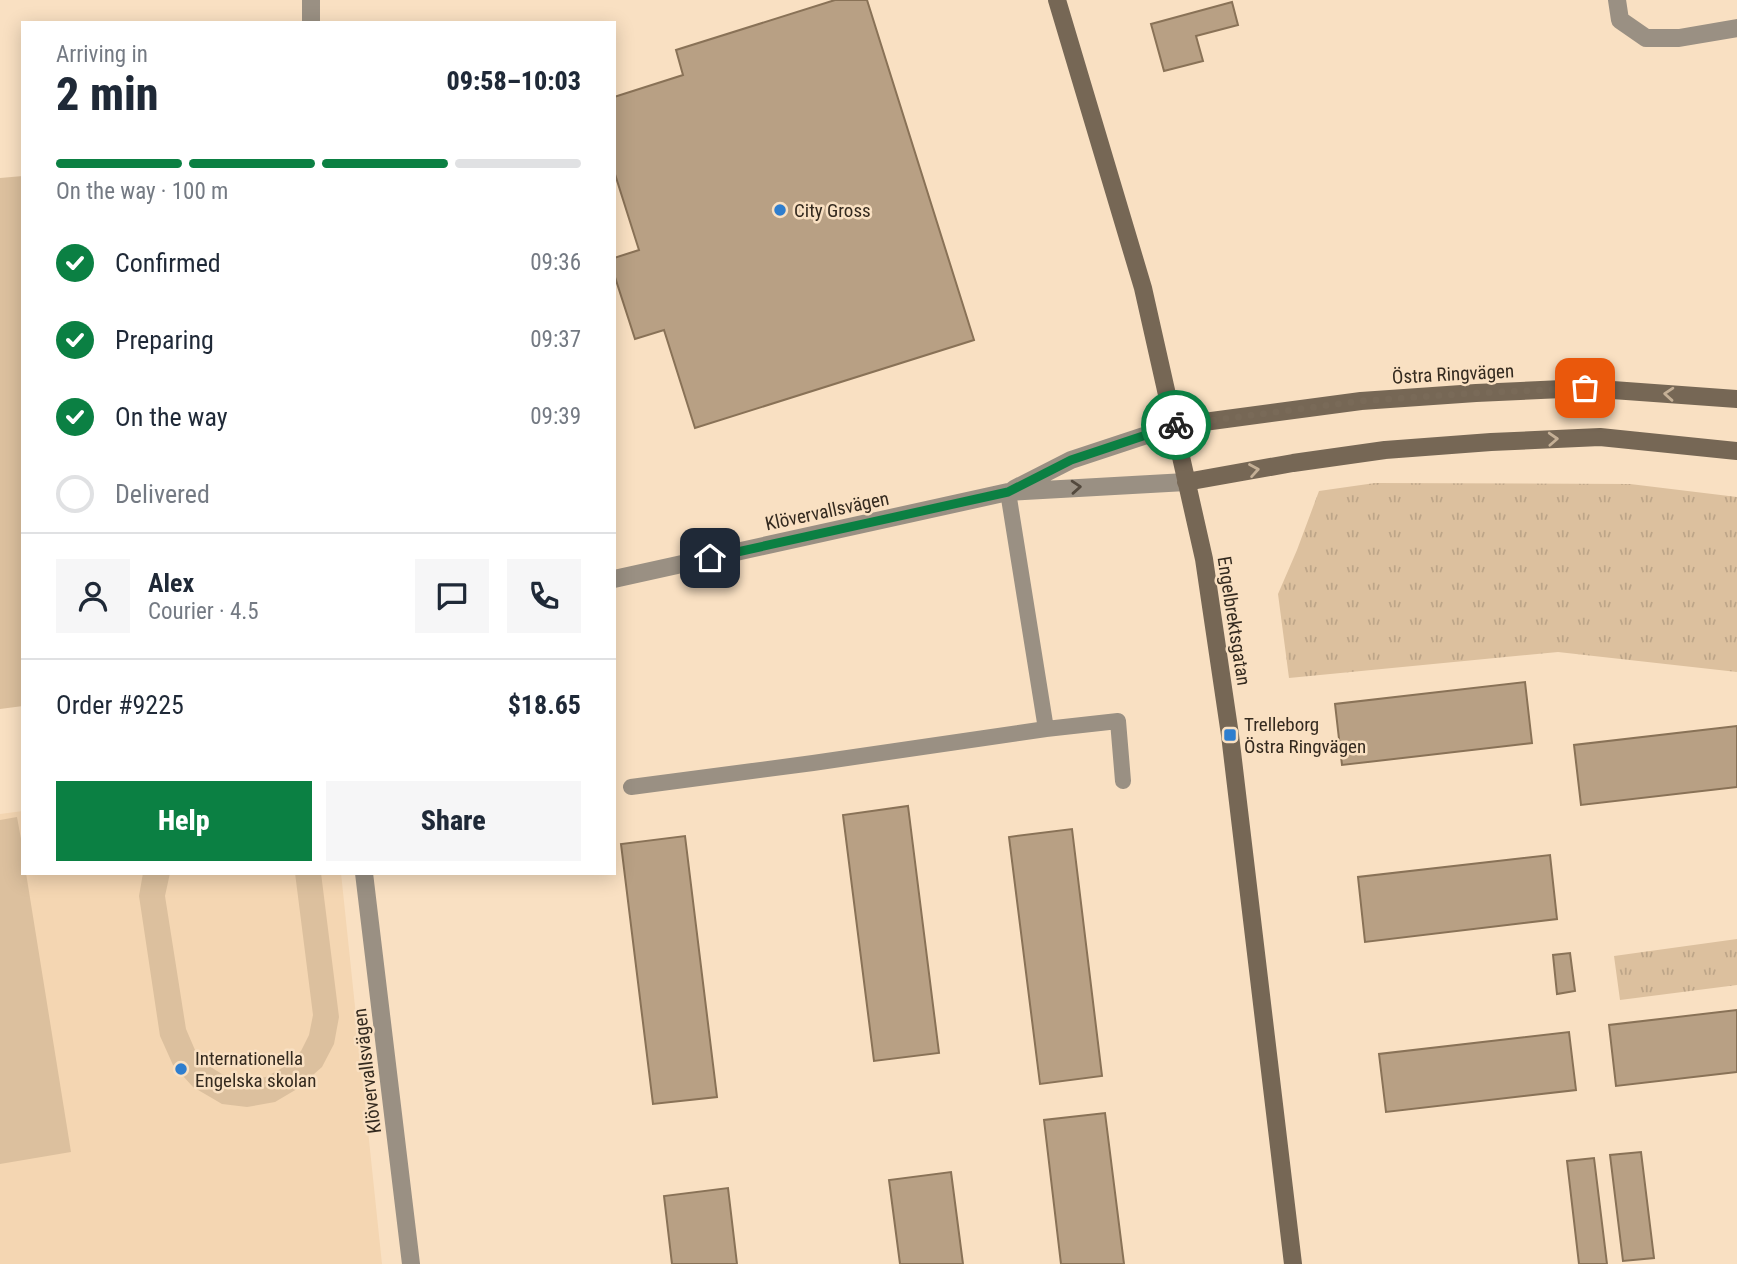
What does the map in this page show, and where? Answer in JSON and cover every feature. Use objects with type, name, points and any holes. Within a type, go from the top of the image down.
[{"type":"main road","name":"Engelbrektsgatan","points":[[1057,0],[1143,288],[1204,559],[1230,735],[1293,1264]]},
{"type":"main road","name":"Östra Ringvägen","points":[[1174,426],[1361,401],[1476,393],[1585,388],[1737,399]]},
{"type":"main road","points":[[1186,482],[1385,450],[1491,442],[1600,437],[1737,451]]},
{"type":"street","points":[[311,0],[311,21]]},
{"type":"street","points":[[1617,0],[1620,20],[1646,38],[1679,38],[1737,28]]},
{"type":"street","name":"Klövervallsvägen","points":[[1008,492],[1071,460],[1174,426]]},
{"type":"street","name":"Klövervallsvägen","points":[[616,579],[1008,492],[1186,482]]},
{"type":"street","name":"Klövervallsvägen","points":[[364,875],[411,1264]]},
{"type":"lane","points":[[1008,492],[1046,729]]},
{"type":"lane","points":[[631,787],[1118,721],[1123,781]]},
{"type":"shaded area","name":"Internationella Engelska skolan","points":[[21,811],[21,875],[341,875],[382,1264],[0,1264],[0,814]]},
{"type":"green space","points":[[21,176],[21,706],[0,709],[0,178]]},
{"type":"green space","points":[[1375,483],[1630,484],[1737,497],[1737,672],[1558,652],[1289,678],[1278,594],[1319,491]]},
{"type":"green space","points":[[17,817],[21,839],[21,875],[26,875],[71,1152],[0,1164],[0,820]]},
{"type":"green space","points":[[143,875],[170,875],[165,896],[186,1029],[195,1050],[209,1066],[230,1079],[246,1080],[266,1077],[282,1068],[301,1051],[309,1035],[313,1015],[295,875],[321,875],[339,1017],[334,1044],[322,1067],[297,1089],[275,1102],[247,1107],[222,1104],[193,1087],[173,1065],[160,1036],[139,896]]},
{"type":"green space","points":[[1737,939],[1737,985],[1620,1000],[1614,956]]},
{"type":"building","name":"City Gross","points":[[835,0],[867,0],[974,340],[695,428],[664,330],[635,339],[616,280],[616,257],[639,250],[616,177],[616,96],[683,75],[676,50]]},
{"type":"building","points":[[1232,2],[1238,25],[1196,36],[1203,61],[1164,71],[1151,24]]},
{"type":"building","points":[[1525,682],[1532,743],[1342,765],[1335,704]]},
{"type":"building","points":[[1737,726],[1737,787],[1581,805],[1574,745]]},
{"type":"building","points":[[908,806],[939,1053],[874,1061],[843,815]]},
{"type":"building","points":[[1072,829],[1102,1076],[1040,1084],[1009,837]]},
{"type":"building","points":[[685,836],[717,1097],[653,1104],[621,844]]},
{"type":"building","points":[[1550,855],[1557,919],[1365,942],[1358,877]]},
{"type":"building","points":[[1570,953],[1575,991],[1557,994],[1553,955]]},
{"type":"building","points":[[1737,1010],[1737,1072],[1616,1086],[1609,1025]]},
{"type":"building","points":[[1569,1032],[1576,1090],[1386,1112],[1379,1054]]},
{"type":"building","points":[[1105,1113],[1124,1264],[1061,1264],[1044,1120]]},
{"type":"building","points":[[1641,1152],[1654,1258],[1623,1261],[1610,1155]]},
{"type":"building","points":[[1594,1158],[1607,1264],[1579,1264],[1567,1161]]},
{"type":"building","points":[[951,1172],[963,1264],[900,1264],[889,1180]]},
{"type":"building","points":[[728,1188],[737,1264],[672,1264],[664,1196]]},
{"type":"way so far","points":[[1176,425],[1361,401],[1585,388]]},
{"type":"place","name":"City Gross","points":[[780,210]]},
{"type":"place","name":"Trelleborg Östra Ringvägen","points":[[1230,735]]},
{"type":"place","name":"Internationella Engelska skolan","points":[[181,1069]]},
{"type":"route","points":[[710,558],[1008,492],[1071,460],[1176,425]]}]
